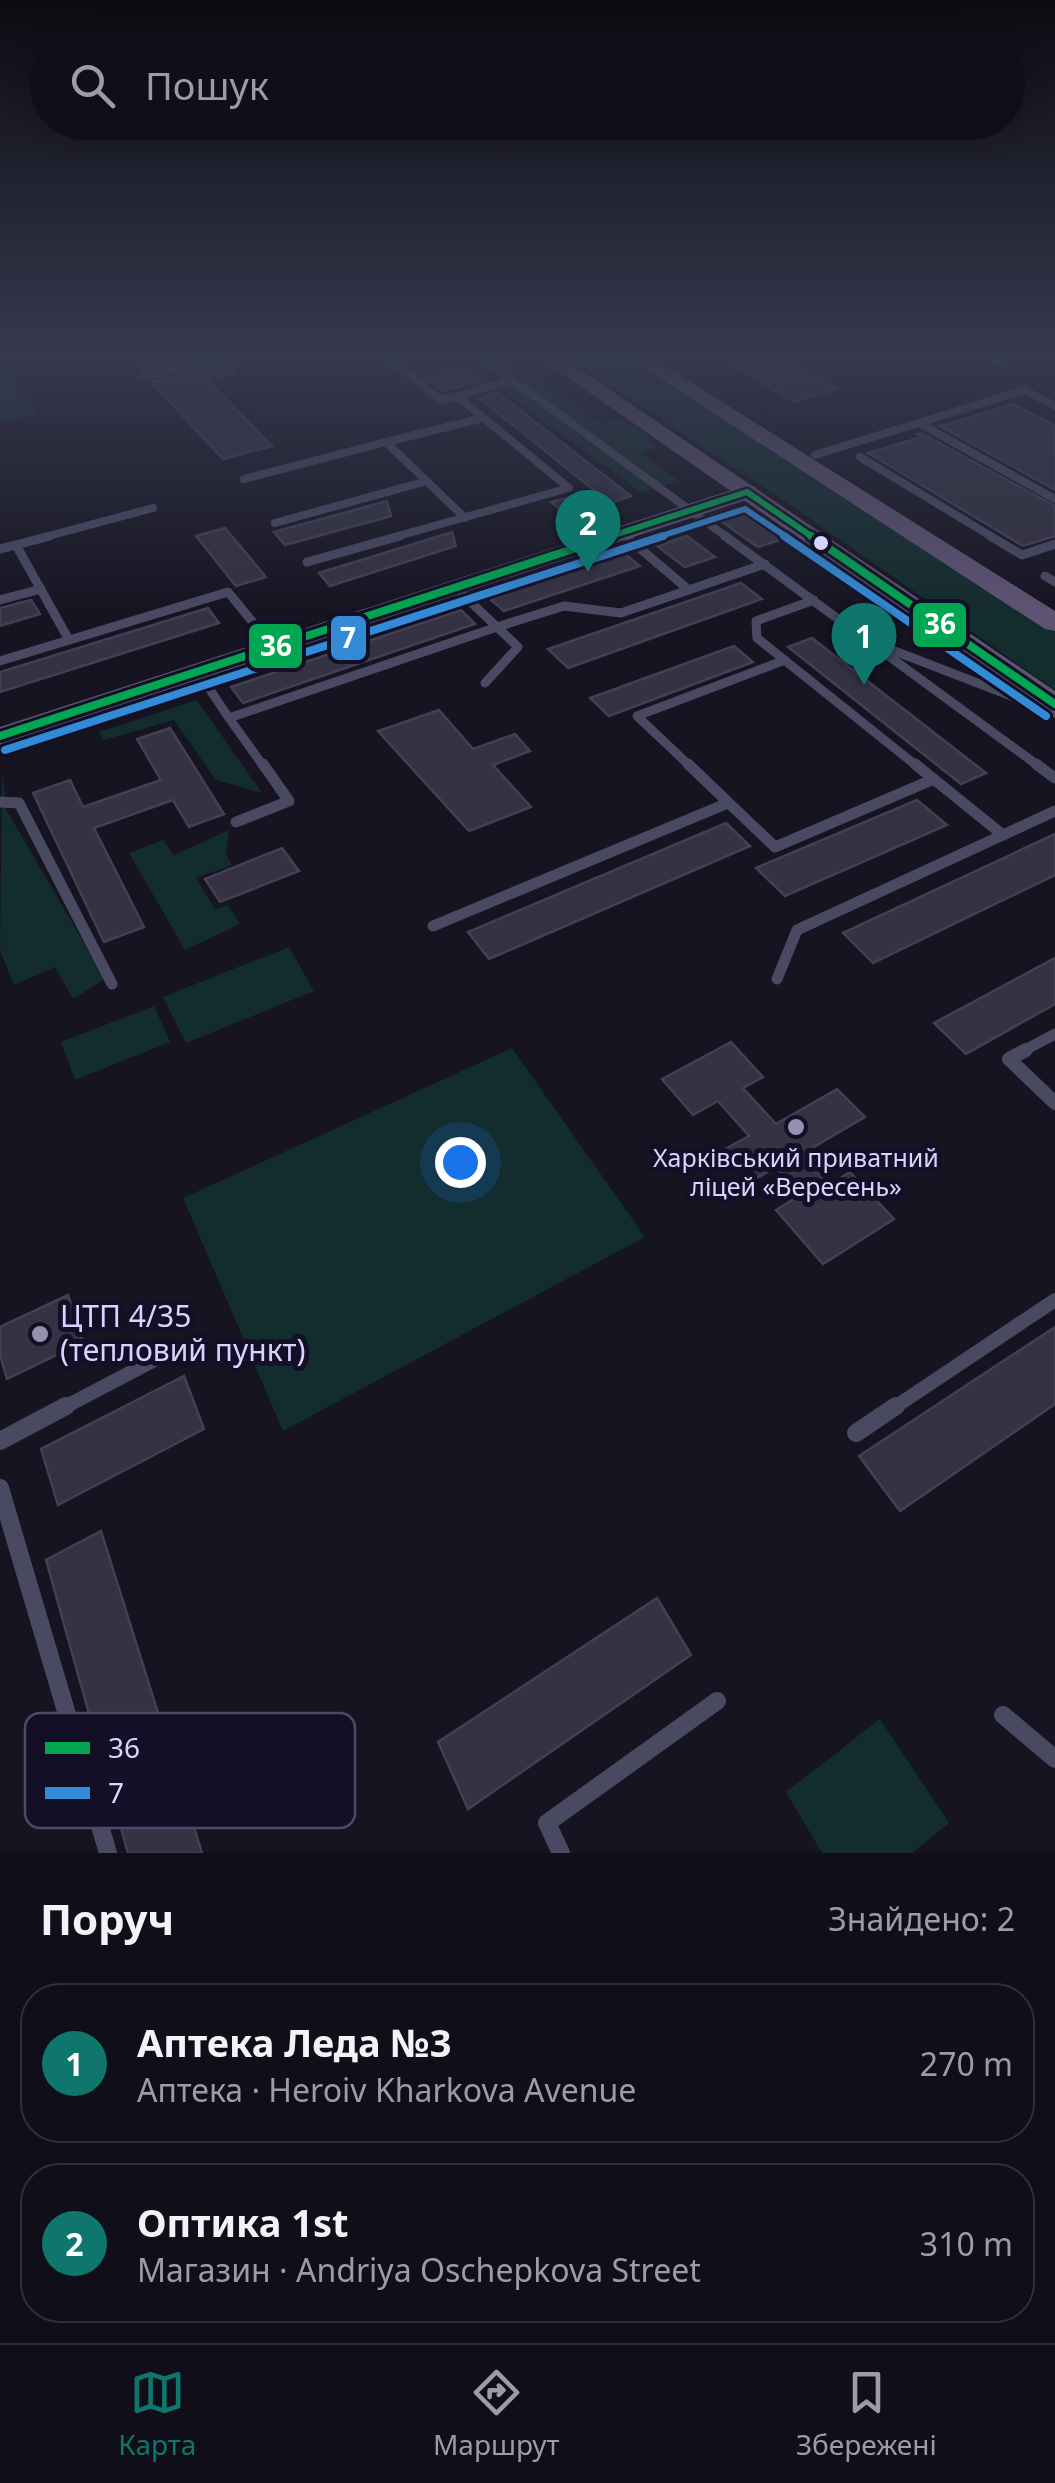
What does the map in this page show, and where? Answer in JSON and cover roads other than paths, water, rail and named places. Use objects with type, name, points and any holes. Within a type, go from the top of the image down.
[{"type":"main road","points":[[671,440],[1055,704]]},
{"type":"main road","points":[[768,440],[1055,624]]},
{"type":"street","points":[[0,736],[747,492]]},
{"type":"lane","points":[[244,479],[392,440]]},
{"type":"lane","points":[[308,562],[569,488],[511,440]]},
{"type":"lane","points":[[596,440],[1055,778]]},
{"type":"lane","points":[[815,455],[862,440]]},
{"type":"lane","points":[[949,440],[1055,499]]},
{"type":"lane","points":[[386,442],[465,518]]},
{"type":"lane","points":[[860,456],[1022,555],[1052,540]]},
{"type":"lane","points":[[275,523],[427,481]]},
{"type":"lane","points":[[0,549],[135,509],[153,508]]},
{"type":"lane","points":[[630,540],[688,590]]},
{"type":"lane","points":[[16,544],[68,640]]},
{"type":"lane","points":[[230,718],[564,606],[621,613],[765,564]]},
{"type":"lane","points":[[456,588],[518,647],[486,684]]},
{"type":"lane","points":[[0,600],[41,589]]},
{"type":"lane","points":[[0,661],[228,592],[273,648]]},
{"type":"lane","points":[[1003,835],[757,638],[756,621],[818,603],[902,656],[1055,714]]},
{"type":"lane","points":[[784,660],[637,716],[775,847],[934,779]]},
{"type":"lane","points":[[198,672],[289,801],[236,822]]},
{"type":"lane","points":[[0,802],[19,802],[112,984]]},
{"type":"lane","points":[[433,926],[728,802]]},
{"type":"lane","points":[[777,979],[797,930],[1055,811]]},
{"type":"lane","points":[[1055,1034],[1009,1059],[1055,1102]]},
{"type":"lane","points":[[856,1434],[1055,1300]]},
{"type":"lane","points":[[0,1441],[162,1356]]},
{"type":"lane","points":[[0,1488],[67,1713]]},
{"type":"lane","points":[[561,1853],[547,1822],[717,1701]]},
{"type":"lane","points":[[1003,1715],[1055,1759]]},
{"type":"lane","points":[[101,1828],[108,1853]]},
{"type":"place","name":"Оптика 1st","points":[[588,572]]},
{"type":"place","name":"Аптека Леда №3","points":[[864,685]]},
{"type":"place","name":"Харківський приватний ліцей «Вересень»","points":[[796,1127]]},
{"type":"place","name":"ЦТП 4/35 (тепловий пункт)","points":[[40,1334]]}]
